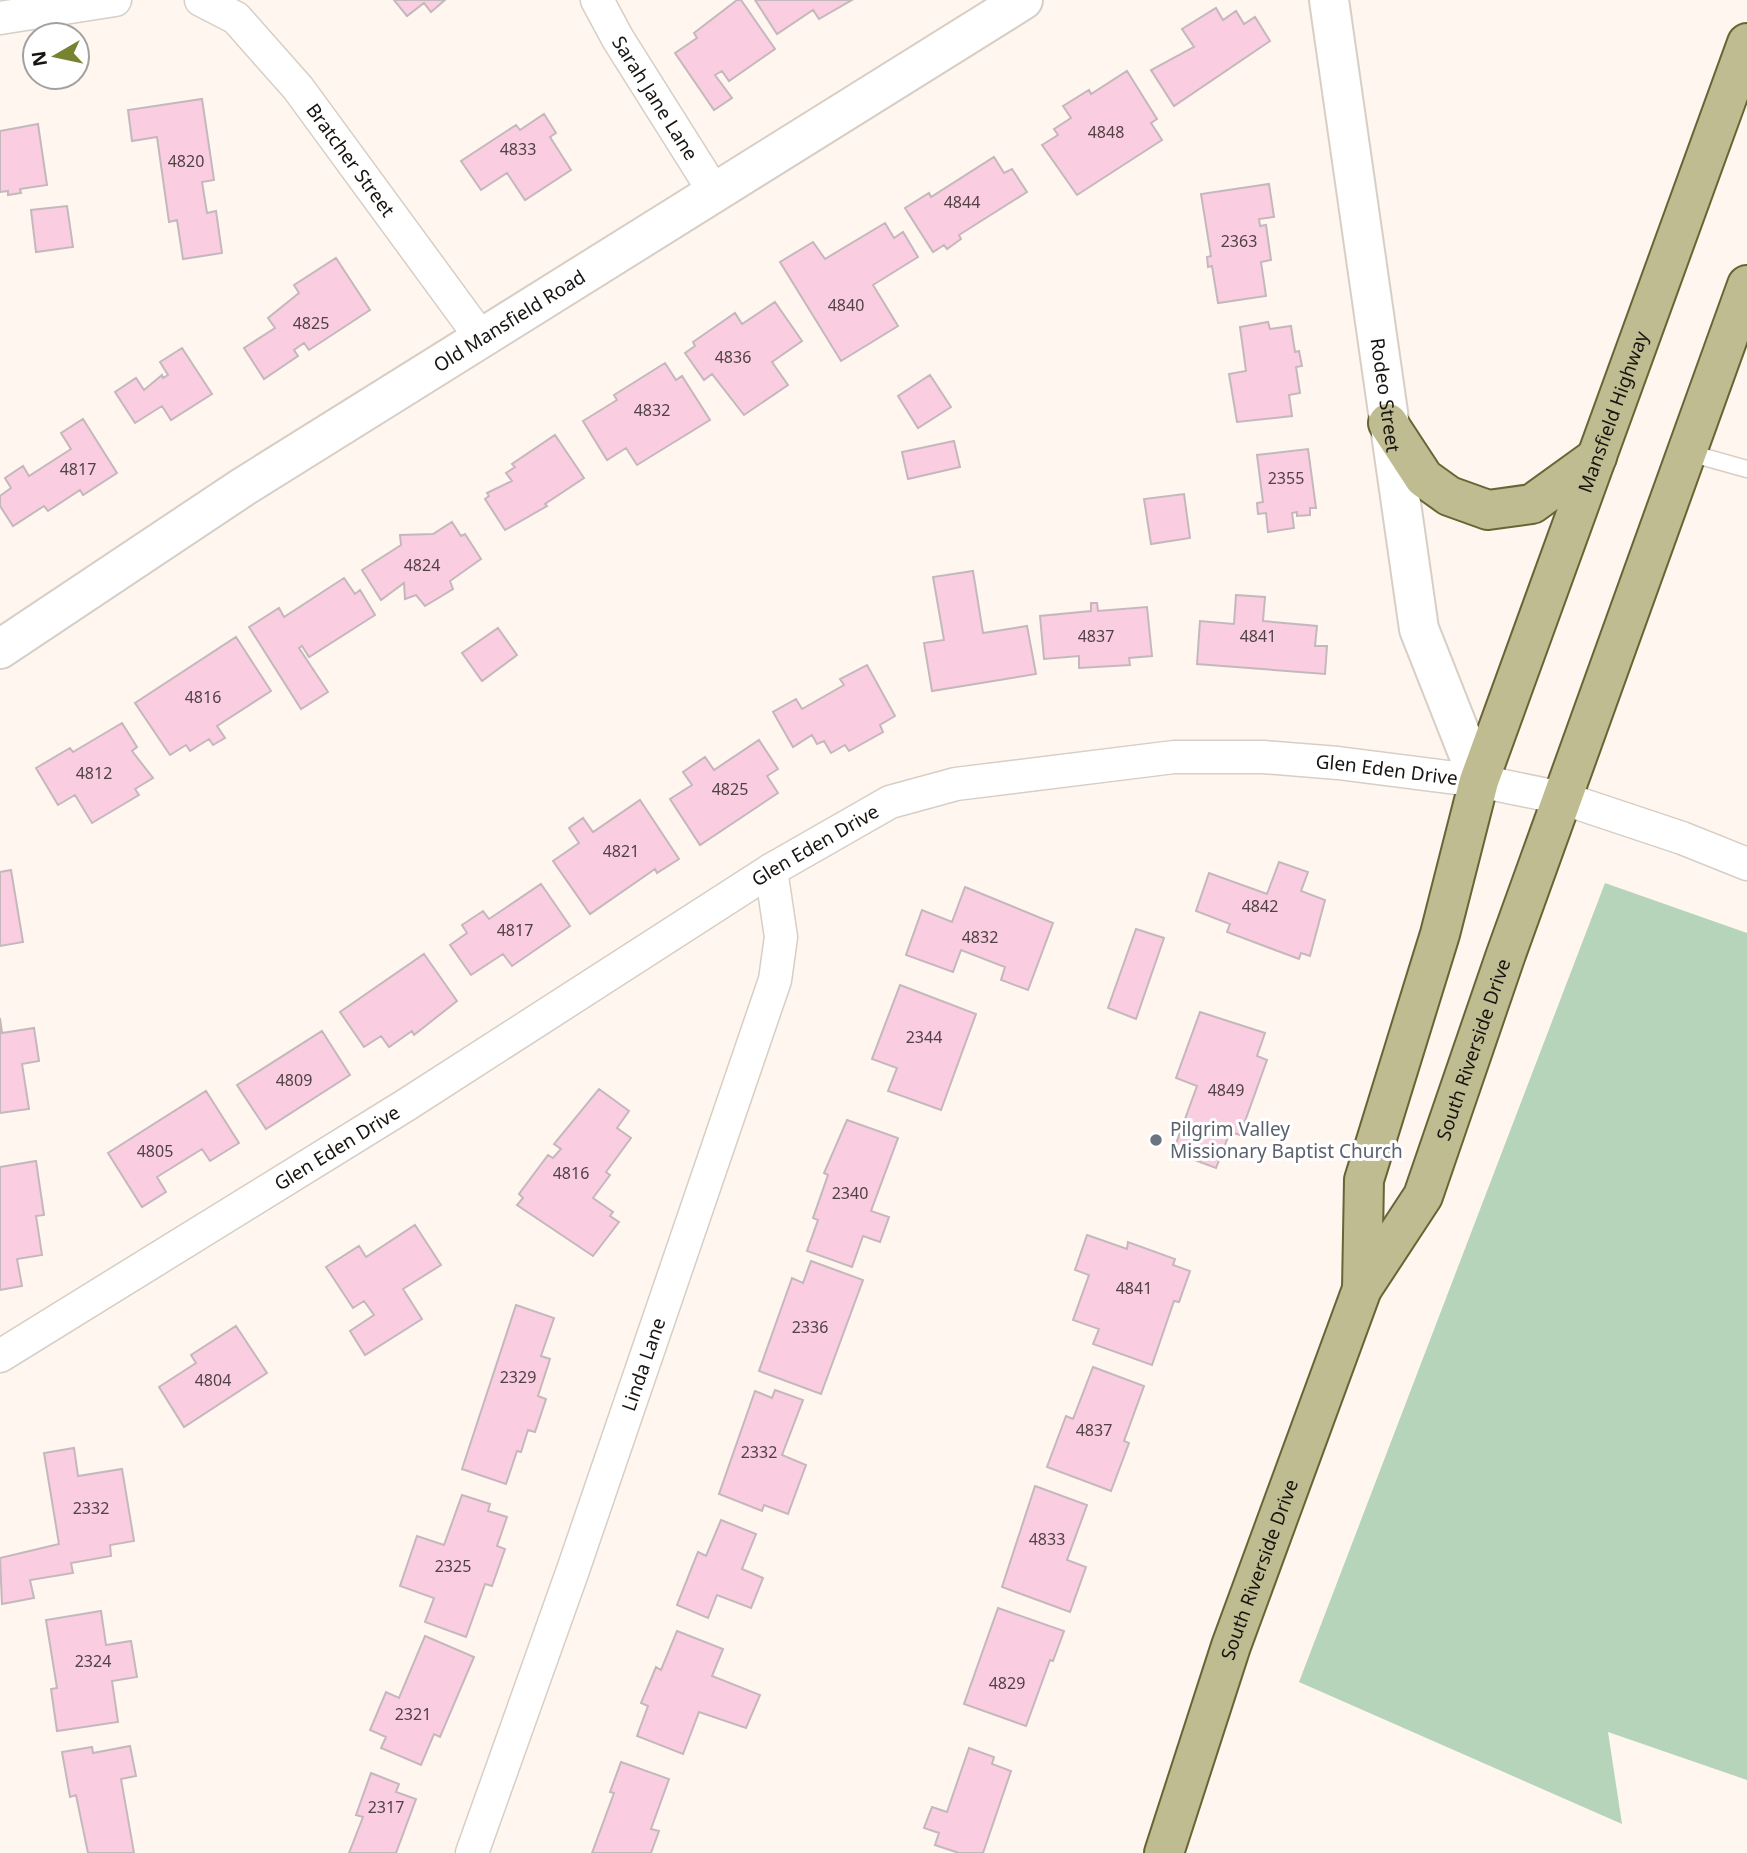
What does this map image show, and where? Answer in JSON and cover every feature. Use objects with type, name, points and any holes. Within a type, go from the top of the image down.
[{"type":"main road","name":"Mansfield Highway","points":[[1479,781],[1745,52]]},
{"type":"main road","points":[[1562,798],[1747,285]]},
{"type":"main road","points":[[1388,423],[1424,478],[1450,495],[1488,510],[1532,504],[1597,457]]},
{"type":"main road","name":"South Riverside Drive","points":[[1362,1289],[1364,1180],[1440,934],[1479,781]]},
{"type":"main road","name":"South Riverside Drive","points":[[1164,1853],[1231,1646],[1362,1289],[1423,1196],[1562,798]]},
{"type":"street","points":[[0,18],[115,0]]},
{"type":"street","name":"Bratcher Street","points":[[201,0],[236,18],[298,88],[482,339]]},
{"type":"street","name":"Sarah Jane Lane","points":[[597,0],[715,193]]},
{"type":"street","name":"Old Mansfield Road","points":[[0,649],[243,487],[1023,0]]},
{"type":"street","name":"Rodeo Street","points":[[1329,0],[1419,629],[1479,781]]},
{"type":"street","name":"Glen Eden Drive","points":[[0,1356],[407,1105],[771,870],[890,802],[969,782],[1174,757],[1250,757],[1338,763],[1479,781],[1562,798],[1682,838],[1747,864]]},
{"type":"street","name":"Linda Lane","points":[[472,1853],[573,1570],[775,980],[781,937],[771,870]]},
{"type":"lane","points":[[1686,452],[1747,469]]},
{"type":"green space","points":[[1605,883],[1747,933],[1747,1780],[1608,1732],[1622,1824],[1299,1682]]},
{"type":"building","points":[[394,0],[445,0],[431,12],[424,3],[407,16]]},
{"type":"building","points":[[737,0],[741,0],[775,49],[729,81],[722,71],[715,75],[732,98],[714,110],[675,53],[697,38],[694,33]]},
{"type":"building","points":[[755,0],[852,0],[819,19],[813,10],[777,34]]},
{"type":"building","points":[[1216,8],[1223,20],[1236,11],[1244,24],[1255,17],[1270,41],[1174,106],[1151,70],[1194,47],[1182,29]]},
{"type":"building","points":[[1127,71],[1157,119],[1151,123],[1162,140],[1077,195],[1042,145],[1058,135],[1054,129],[1071,118],[1063,106],[1089,90],[1091,94]]},
{"type":"building","points":[[202,99],[214,180],[202,182],[207,213],[216,211],[222,253],[183,259],[177,220],[169,222],[157,137],[132,141],[128,110]]},
{"type":"building","points":[[544,114],[556,133],[550,137],[571,170],[525,200],[507,173],[481,190],[461,161],[516,125],[520,130]]},
{"type":"building","points":[[38,124],[47,185],[20,189],[21,193],[8,195],[8,191],[0,192],[0,131]]},
{"type":"building","points":[[994,157],[1004,173],[1012,169],[1027,192],[959,235],[961,239],[947,249],[944,245],[933,252],[905,208],[929,193],[931,197]]},
{"type":"building","points":[[1269,184],[1274,217],[1259,219],[1260,226],[1266,225],[1271,260],[1261,262],[1266,296],[1218,303],[1212,266],[1208,267],[1207,257],[1211,256],[1201,194]]},
{"type":"building","points":[[67,206],[73,247],[36,252],[31,210]]},
{"type":"building","points":[[885,223],[894,238],[903,232],[918,257],[873,285],[898,326],[841,361],[780,262],[813,242],[825,259]]},
{"type":"building","points":[[336,258],[370,310],[309,350],[304,343],[294,350],[298,356],[264,379],[244,348],[275,328],[268,318],[299,293],[294,285]]},
{"type":"building","points":[[775,302],[802,341],[772,362],[788,385],[744,415],[712,374],[704,380],[685,353],[695,346],[693,342],[735,313],[742,324]]},
{"type":"building","points":[[1268,322],[1270,329],[1291,326],[1295,352],[1299,351],[1302,366],[1296,367],[1300,393],[1289,395],[1292,416],[1237,422],[1229,374],[1246,371],[1240,327]]},
{"type":"building","points":[[182,348],[212,394],[171,420],[162,406],[135,423],[115,392],[136,378],[144,390],[162,375],[163,378],[168,375],[160,362]]},
{"type":"building","points":[[665,363],[676,380],[682,376],[710,420],[637,465],[626,448],[607,460],[583,421],[617,400],[614,395]]},
{"type":"building","points":[[930,375],[951,407],[918,428],[898,396]]},
{"type":"building","points":[[83,419],[117,473],[83,495],[80,490],[48,511],[44,506],[13,526],[0,506],[0,496],[11,488],[5,478],[23,466],[29,476],[71,449],[61,433]]},
{"type":"building","points":[[555,435],[584,478],[545,504],[547,506],[505,530],[485,499],[489,496],[487,493],[512,481],[506,473],[515,467],[512,464]]},
{"type":"building","points":[[954,441],[960,467],[908,479],[902,452]]},
{"type":"building","points":[[1308,449],[1316,508],[1310,508],[1310,515],[1297,516],[1297,512],[1292,513],[1294,528],[1268,532],[1266,513],[1258,514],[1257,503],[1263,502],[1257,455]]},
{"type":"building","points":[[1184,494],[1190,538],[1151,544],[1144,499]]},
{"type":"building","points":[[452,522],[461,536],[465,534],[481,559],[450,581],[453,589],[425,606],[416,595],[405,599],[404,583],[381,600],[362,570],[401,545],[400,535],[433,534]]},
{"type":"building","points":[[973,571],[983,633],[1027,626],[1036,674],[932,691],[924,643],[944,640],[933,577]]},
{"type":"building","points":[[344,578],[355,594],[360,590],[375,615],[309,657],[302,646],[299,648],[328,692],[301,709],[249,627],[279,608],[284,617]]},
{"type":"building","points":[[1236,595],[1265,597],[1263,621],[1317,626],[1315,646],[1327,646],[1325,674],[1197,664],[1200,621],[1234,624]]},
{"type":"building","points":[[1091,603],[1097,603],[1098,611],[1147,607],[1152,656],[1129,658],[1130,665],[1079,668],[1079,656],[1044,659],[1040,616],[1091,611]]},
{"type":"building","points":[[498,628],[517,655],[482,681],[462,653]]},
{"type":"building","points":[[236,637],[271,691],[217,726],[225,738],[213,745],[209,739],[190,751],[186,745],[170,755],[135,703]]},
{"type":"building","points":[[867,665],[895,716],[880,725],[883,732],[849,751],[845,745],[831,753],[824,741],[817,744],[812,735],[793,747],[773,712],[796,699],[802,709],[844,685],[840,679]]},
{"type":"building","points":[[122,723],[137,747],[132,751],[153,778],[135,789],[139,795],[92,823],[75,795],[58,805],[36,768],[70,748],[73,752]]},
{"type":"building","points":[[759,740],[778,769],[767,776],[778,793],[700,845],[670,799],[692,785],[683,772],[705,757],[714,770]]},
{"type":"building","points":[[640,800],[679,859],[657,873],[655,869],[590,914],[553,861],[579,843],[569,828],[583,818],[593,832]]},
{"type":"building","points":[[1279,862],[1308,872],[1301,891],[1325,900],[1310,956],[1301,953],[1299,959],[1227,932],[1230,924],[1196,911],[1209,873],[1267,894]]},
{"type":"building","points":[[11,870],[23,942],[0,946],[0,872]]},
{"type":"building","points":[[541,884],[570,926],[512,966],[503,954],[471,975],[450,945],[467,933],[462,925],[483,911],[489,919]]},
{"type":"building","points":[[965,887],[1053,923],[1028,990],[1001,980],[1005,967],[961,950],[953,972],[906,955],[922,910],[952,922]]},
{"type":"building","points":[[1136,929],[1164,938],[1136,1019],[1108,1008]]},
{"type":"building","points":[[424,954],[457,1001],[414,1035],[412,1031],[389,1047],[381,1036],[364,1047],[340,1012]]},
{"type":"building","points":[[900,985],[976,1014],[941,1110],[888,1091],[897,1068],[872,1059]]},
{"type":"building","points":[[1200,1012],[1265,1033],[1257,1056],[1267,1060],[1240,1135],[1230,1132],[1216,1168],[1173,1152],[1197,1086],[1176,1078]]},
{"type":"building","points":[[0,1018],[2,1033],[34,1028],[39,1061],[22,1064],[29,1109],[0,1113]]},
{"type":"building","points":[[322,1031],[350,1075],[266,1129],[237,1085]]},
{"type":"building","points":[[599,1089],[629,1111],[617,1128],[631,1138],[606,1172],[610,1175],[593,1198],[613,1212],[610,1216],[619,1222],[593,1256],[517,1205],[523,1198],[519,1194],[548,1155],[553,1158],[561,1149],[554,1144]]},
{"type":"building","points":[[206,1091],[239,1143],[210,1161],[202,1149],[157,1177],[166,1192],[142,1207],[108,1153]]},
{"type":"building","points":[[847,1120],[898,1138],[871,1211],[889,1217],[880,1242],[863,1236],[852,1267],[807,1251],[818,1220],[813,1218],[828,1175],[824,1173]]},
{"type":"building","points":[[36,1161],[44,1215],[36,1216],[42,1255],[17,1259],[22,1286],[0,1290],[0,1167]]},
{"type":"building","points":[[415,1225],[441,1265],[403,1289],[422,1319],[365,1355],[350,1331],[374,1315],[364,1301],[353,1308],[326,1267],[359,1246],[366,1257]]},
{"type":"building","points":[[1087,1235],[1127,1249],[1128,1242],[1175,1259],[1173,1265],[1190,1271],[1179,1302],[1174,1301],[1152,1365],[1093,1344],[1099,1329],[1073,1320],[1089,1275],[1075,1270]]},
{"type":"building","points":[[811,1261],[863,1280],[821,1394],[759,1371],[792,1278],[803,1283]]},
{"type":"building","points":[[516,1305],[554,1318],[541,1356],[550,1359],[538,1396],[546,1399],[535,1432],[528,1430],[521,1452],[517,1451],[506,1484],[462,1469]]},
{"type":"building","points":[[236,1326],[267,1373],[184,1427],[159,1387],[196,1363],[191,1355]]},
{"type":"building","points":[[1093,1367],[1144,1386],[1124,1441],[1129,1443],[1111,1491],[1047,1467],[1066,1416],[1073,1419]]},
{"type":"building","points":[[775,1390],[803,1400],[782,1455],[806,1465],[788,1514],[764,1505],[762,1511],[719,1494],[755,1391],[772,1398]]},
{"type":"building","points":[[74,1448],[78,1476],[122,1469],[134,1541],[110,1545],[111,1556],[71,1563],[73,1573],[30,1580],[34,1598],[2,1604],[0,1558],[59,1544],[44,1453]]},
{"type":"building","points":[[1035,1486],[1087,1505],[1067,1560],[1086,1567],[1070,1612],[1002,1587]]},
{"type":"building","points":[[462,1495],[490,1504],[488,1511],[507,1517],[497,1546],[505,1549],[492,1586],[485,1584],[466,1637],[425,1622],[434,1598],[400,1586],[417,1536],[444,1545]]},
{"type":"building","points":[[721,1520],[756,1534],[742,1569],[763,1578],[751,1608],[717,1595],[708,1618],[677,1605],[698,1552],[706,1556]]},
{"type":"building","points":[[998,1608],[1064,1631],[1053,1661],[1050,1660],[1026,1726],[964,1704]]},
{"type":"building","points":[[101,1611],[106,1645],[131,1641],[137,1677],[112,1681],[118,1722],[57,1731],[51,1689],[57,1688],[46,1620]]},
{"type":"building","points":[[677,1631],[723,1649],[712,1676],[760,1695],[746,1728],[699,1712],[683,1754],[637,1736],[648,1706],[641,1703],[656,1667],[661,1670]]},
{"type":"building","points":[[425,1636],[474,1657],[440,1737],[434,1734],[421,1765],[381,1748],[386,1737],[370,1730],[386,1692],[399,1698]]},
{"type":"building","points":[[130,1746],[136,1776],[121,1779],[134,1853],[88,1853],[76,1795],[70,1797],[62,1752],[92,1747],[93,1753]]},
{"type":"building","points":[[969,1748],[994,1757],[992,1764],[1011,1771],[983,1853],[959,1853],[935,1845],[939,1833],[924,1828],[932,1807],[947,1812]]},
{"type":"building","points":[[621,1762],[669,1779],[651,1829],[659,1831],[651,1853],[592,1853],[614,1793],[610,1792]]},
{"type":"building","points":[[371,1773],[399,1784],[396,1792],[416,1799],[396,1853],[349,1853],[363,1817],[356,1815]]},
{"type":"place","name":"Pilgrim Valley Missionary Baptist Church","points":[[1156,1140]]}]
